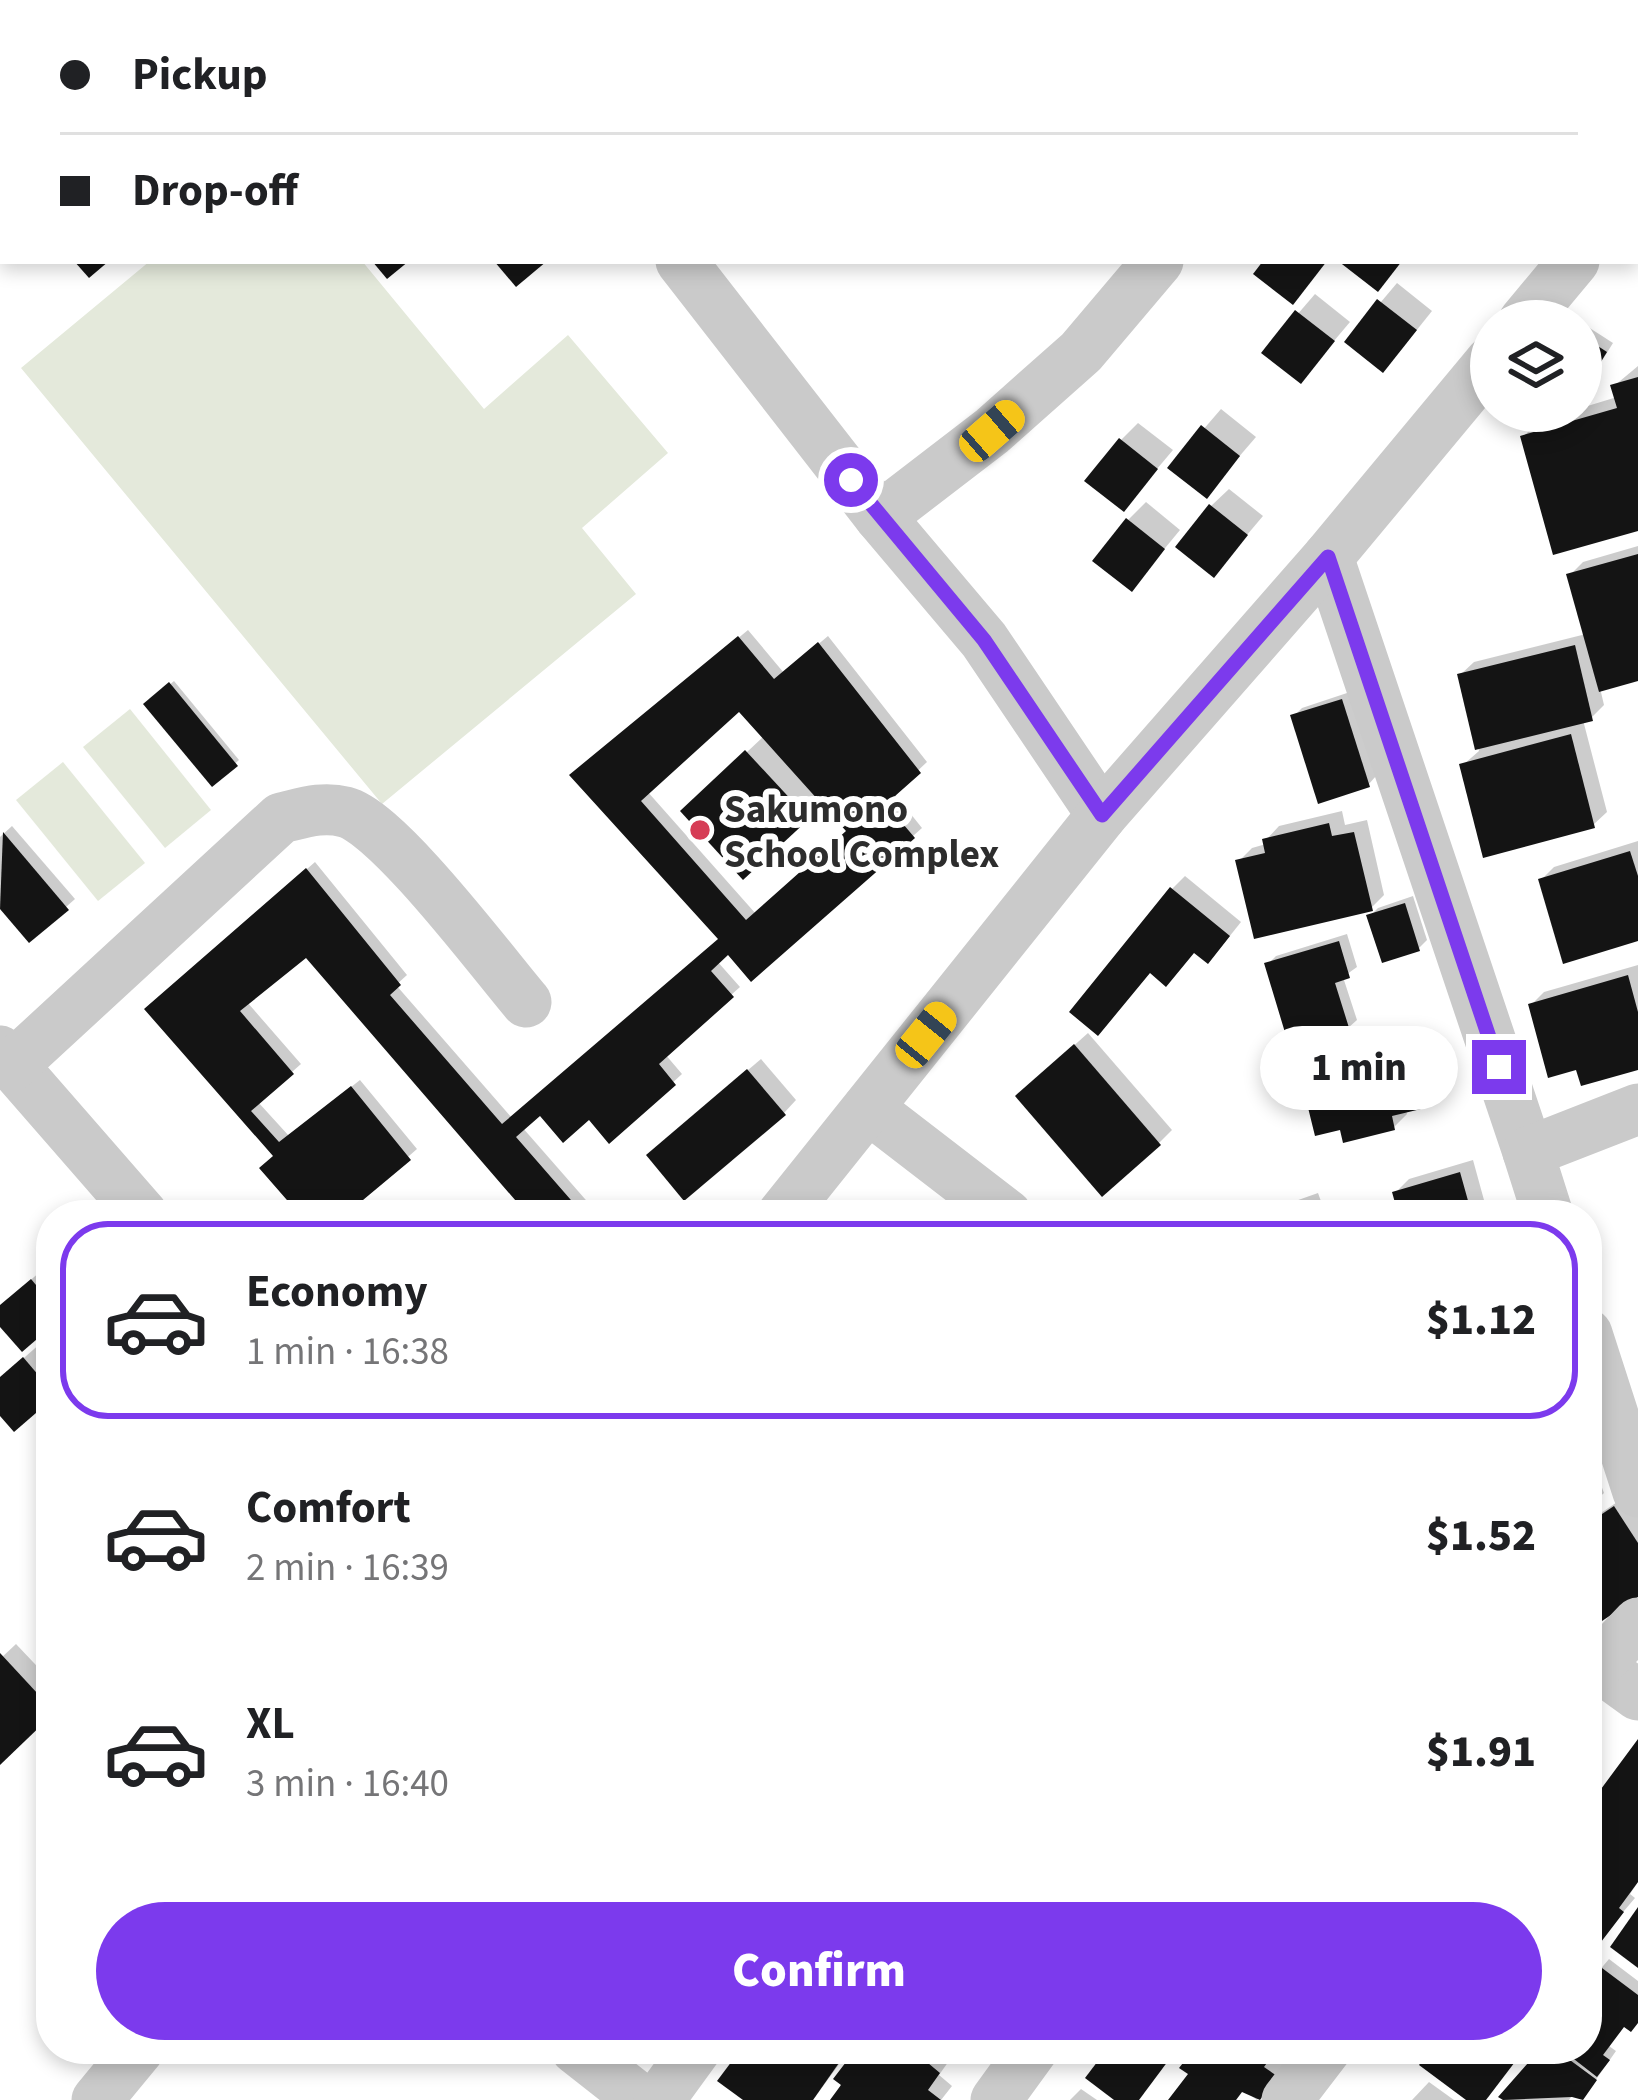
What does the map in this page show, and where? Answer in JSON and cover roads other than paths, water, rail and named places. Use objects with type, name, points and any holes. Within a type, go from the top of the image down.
[{"type":"street","points":[[683,264],[880,517],[984,640],[1102,815]]},
{"type":"street","points":[[880,517],[992,431],[1082,352],[1155,264]]},
{"type":"street","points":[[1542,300],[1572,264]]},
{"type":"street","points":[[794,1200],[1102,815],[1470,386]]},
{"type":"street","points":[[1328,557],[1543,1200]]},
{"type":"street","points":[[130,1200],[6,1058],[280,818],[320,808],[349,813],[382,832],[526,1002]]},
{"type":"street","points":[[868,1108],[988,1200]]},
{"type":"street","points":[[1528,1152],[1638,1109]]},
{"type":"street","points":[[1602,1380],[1638,1492]]},
{"type":"street","points":[[1602,1683],[1638,1623]]},
{"type":"street","points":[[97,2100],[127,2064]]},
{"type":"street","points":[[595,2064],[641,2100]]},
{"type":"street","points":[[659,2100],[685,2064]]},
{"type":"street","points":[[996,2100],[1022,2064]]},
{"type":"street","points":[[1287,2100],[1315,2064]]},
{"type":"place","name":"Sakumono School Complex","points":[[700,830]]}]
